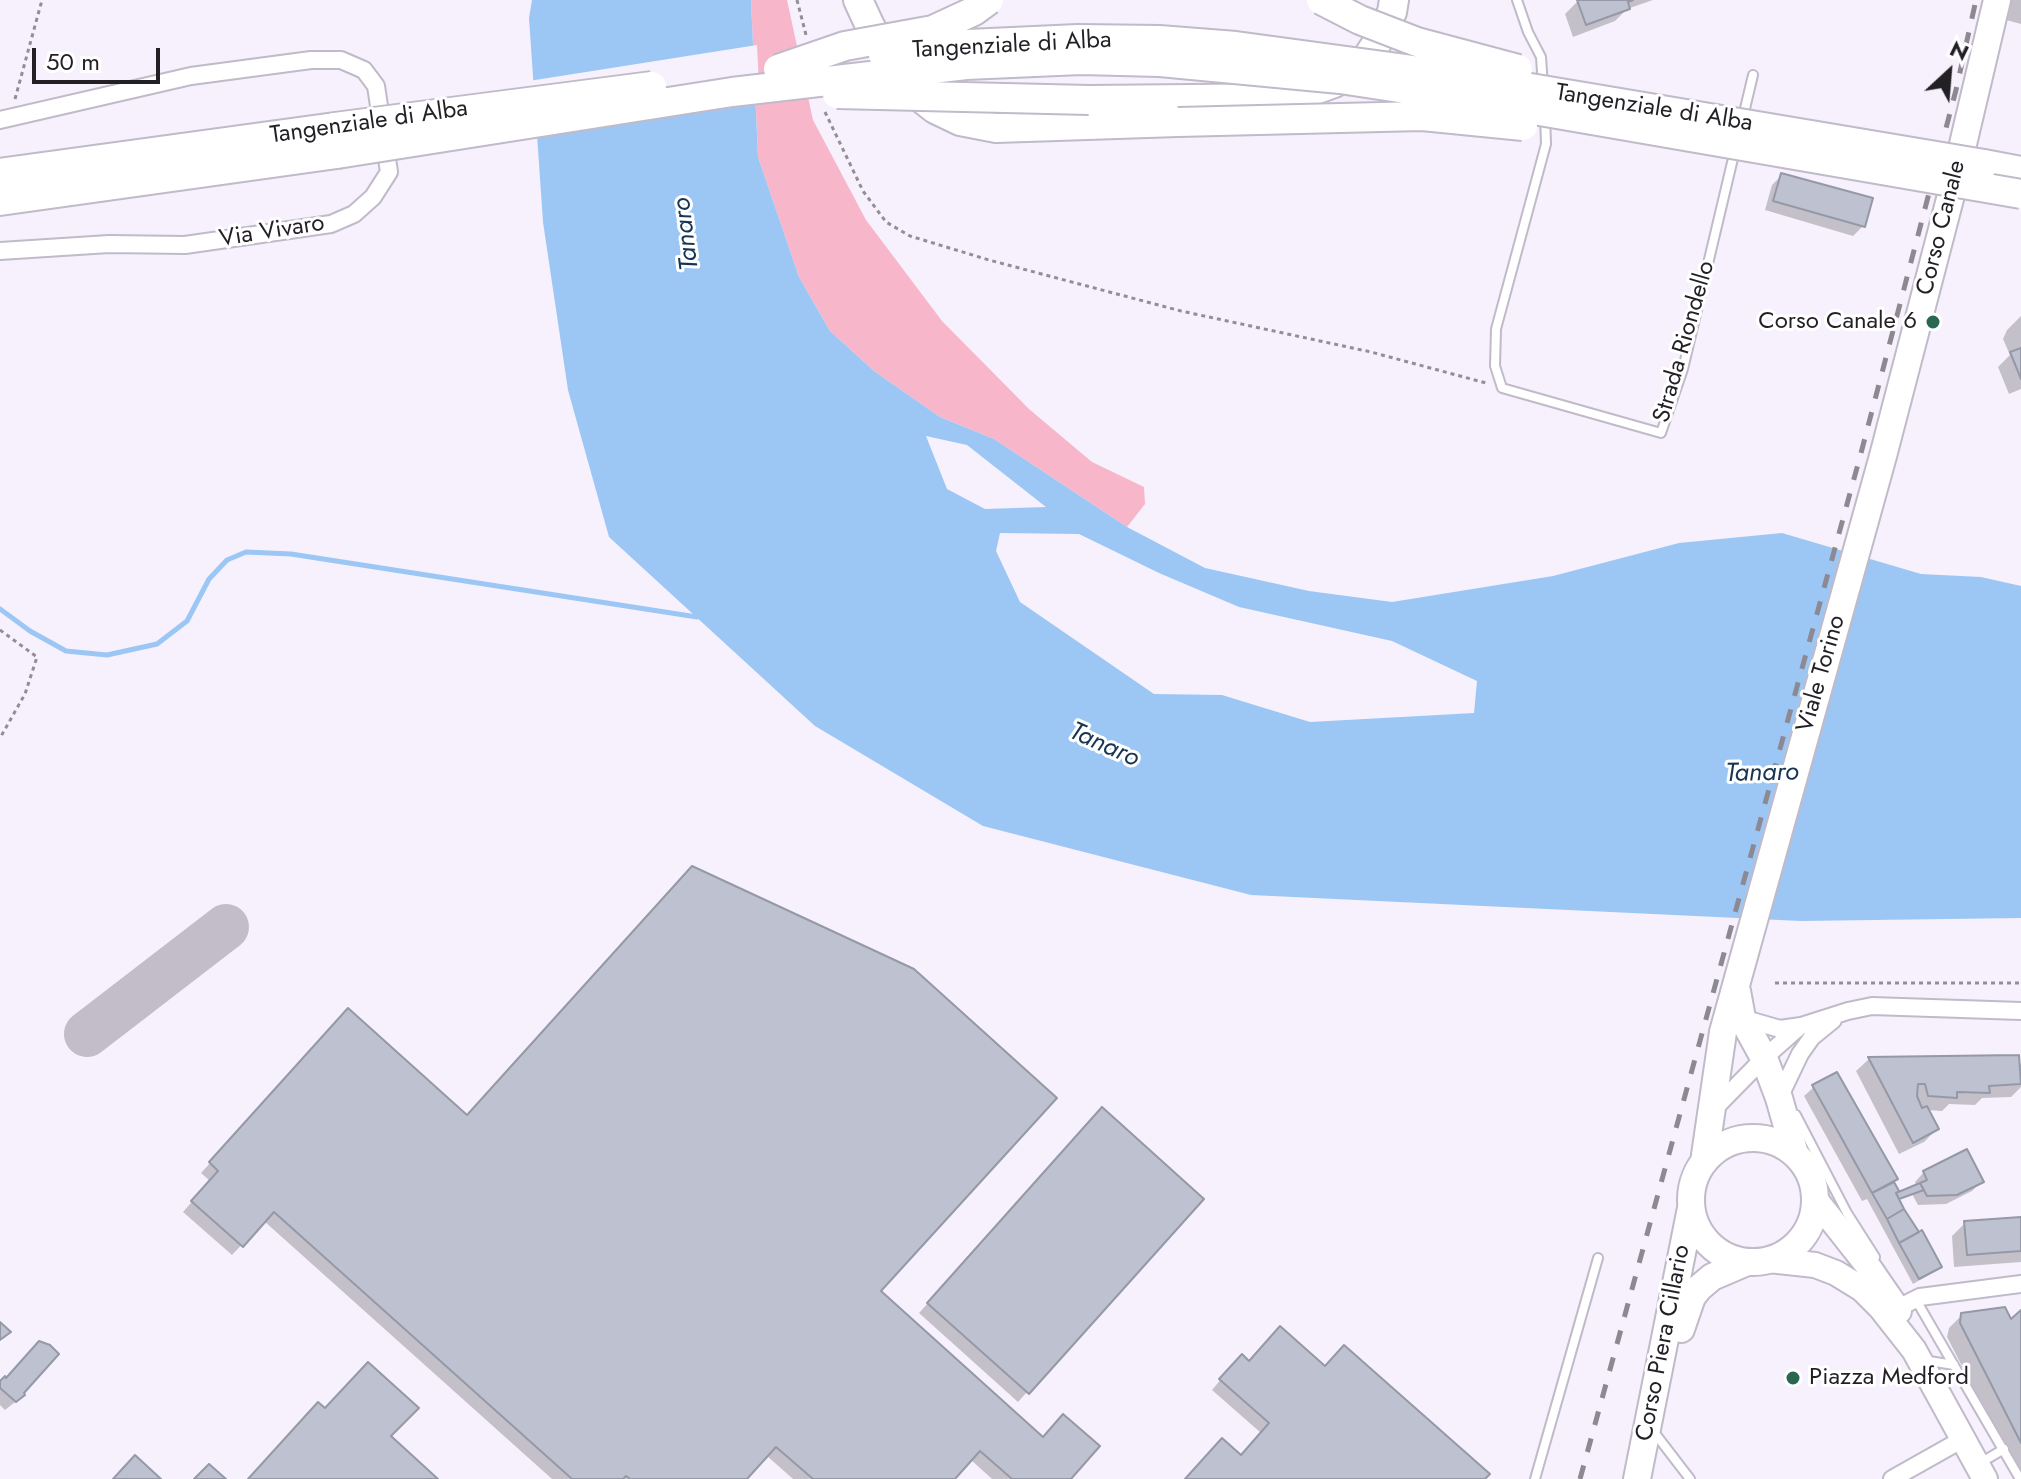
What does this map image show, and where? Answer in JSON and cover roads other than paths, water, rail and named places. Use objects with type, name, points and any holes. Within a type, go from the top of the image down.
[{"type":"highway","points":[[858,0],[903,84],[935,109],[960,121],[996,128],[1422,116],[1623,138],[1665,122],[1631,91],[1495,64],[1417,42],[1360,20],[1321,0]]},
{"type":"highway","points":[[778,69],[845,46],[933,30],[974,11],[989,0]]},
{"type":"highway","points":[[732,92],[1089,100],[1293,98],[1334,83],[1363,64],[1380,38],[1394,0]]},
{"type":"highway","name":"Tangenziale di Alba","points":[[336,140],[778,69],[968,44],[1078,39],[1159,40],[1236,46],[1449,75],[2021,194]]},
{"type":"highway","name":"Tangenziale di Alba","points":[[0,173],[336,140],[966,65],[1081,60],[1160,62],[1340,79],[2021,171]]},
{"type":"highway","points":[[0,201],[336,140]]},
{"type":"main road","name":"Corso Canale","points":[[1883,456],[1951,195],[1997,0]]},
{"type":"main road","name":"Viale Torino","points":[[1704,1162],[1723,1032],[1735,984],[1883,456]]},
{"type":"main road","name":"Viale Torino","points":[[1735,984],[1742,1018],[1764,1058],[1795,1154]]},
{"type":"main road","points":[[1758,1261],[1790,1250],[1805,1234],[1813,1215],[1815,1199],[1813,1183],[1806,1167],[1795,1154],[1767,1139],[1746,1138],[1730,1142],[1704,1162],[1693,1184],[1691,1208],[1697,1227],[1707,1241],[1724,1255],[1758,1261],[1815,1265],[1836,1273],[1862,1289],[1881,1308],[1917,1355],[1981,1472]]},
{"type":"main road","points":[[1815,1199],[1906,1303],[1917,1355]]},
{"type":"main road","name":"Corso Piera Cillario","points":[[1640,1479],[1691,1208]]},
{"type":"main road","name":"Corso Piera Cillario","points":[[1640,1479],[1657,1436],[1682,1322],[1692,1297],[1712,1277],[1758,1261]]},
{"type":"street","name":"Via Vivaro","points":[[0,251],[109,244],[185,245],[331,224],[354,214],[373,197],[389,172],[376,86],[364,70],[341,60],[311,60],[191,76],[5,120]]},
{"type":"street","points":[[1962,149],[2021,159]]},
{"type":"street","points":[[1951,195],[2021,207]]},
{"type":"street","points":[[1742,1018],[1780,1029],[1872,1006],[2021,1011]]},
{"type":"street","points":[[1779,1098],[1800,1054],[1812,1037],[1848,1011]]},
{"type":"street","points":[[1712,1112],[1764,1058],[1801,1026]]},
{"type":"street","points":[[1906,1303],[2021,1284]]},
{"type":"street","points":[[1892,1479],[1963,1439]]},
{"type":"lane","name":"Strada Riondello","points":[[1517,0],[1541,57],[1546,144],[1496,329],[1495,366],[1502,388],[1661,433],[1683,369],[1753,75]]},
{"type":"lane","points":[[1779,1098],[1796,1115],[1847,1213],[1895,1289],[1954,1365],[2020,1479]]},
{"type":"lane","points":[[1535,1479],[1598,1258]]},
{"type":"lane","points":[[1917,1355],[1954,1365]]},
{"type":"lane","points":[[1657,1436],[1690,1479]]},
{"type":"lane","points":[[1981,1472],[2004,1449]]},
{"type":"water","name":"Tanaro","points":[[532,0],[751,0],[758,157],[799,277],[830,331],[874,371],[940,417],[994,439],[1127,527],[1205,568],[1309,591],[1392,602],[1553,576],[1679,543],[1782,533],[1921,574],[1981,577],[2021,586],[2021,918],[1801,921],[1251,895],[983,826],[815,726],[609,537],[568,390],[543,222],[529,18]],"holes":[[[926,436],[967,445],[1046,507],[985,509],[947,489]],[[1000,533],[1079,534],[1239,607],[1392,641],[1477,681],[1474,713],[1310,722],[1222,695],[1154,694],[1020,602],[996,551]]]},
{"type":"waterway","points":[[0,609],[30,631],[66,651],[107,655],[157,644],[187,621],[209,579],[227,560],[246,552],[291,554],[697,617]]},
{"type":"railway","points":[[1580,1479],[1861,453],[1956,90],[1976,0]]},
{"type":"place","name":"Corso Canale 6","points":[[1933,322]]},
{"type":"place","name":"Piazza Medford","points":[[1793,1378]]}]
